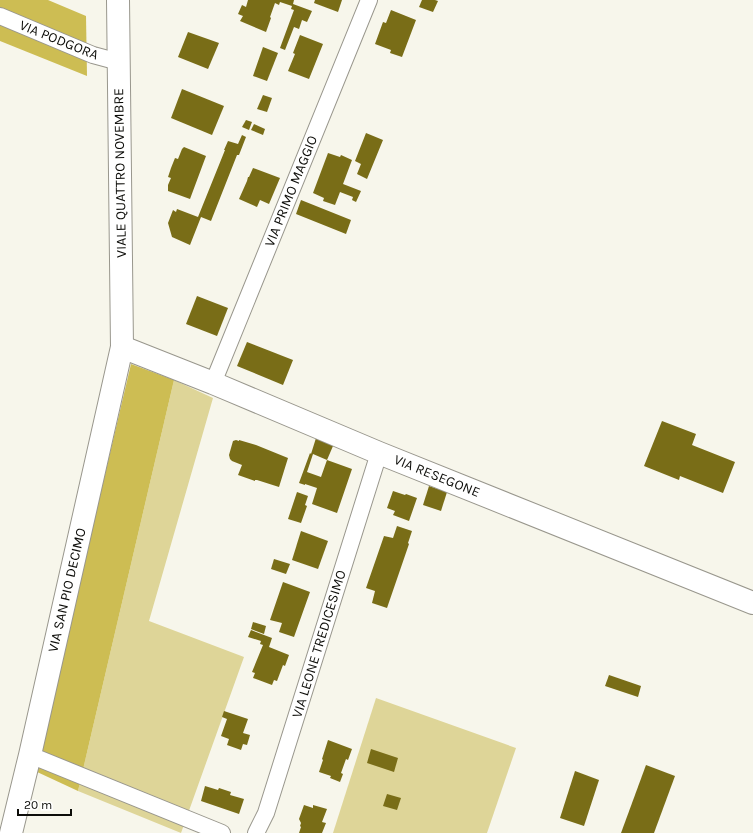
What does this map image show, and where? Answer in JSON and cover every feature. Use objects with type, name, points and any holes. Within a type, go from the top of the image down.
[{"type":"street","name":"VIALE QUATTRO NOVEMBRE","points":[[118,0],[122,347]]},
{"type":"street","name":"VIA PRIMO MAGGIO","points":[[213,383],[369,0]]},
{"type":"street","name":"VIA PODGORA","points":[[0,16],[94,54],[119,62]]},
{"type":"street","name":"VIA RESEGONE","points":[[122,347],[213,383],[379,453],[753,603]]},
{"type":"street","name":"VIA SAN PIO DECIMO","points":[[10,833],[30,756],[122,347]]},
{"type":"street","name":"VIA LEONE TREDICESIMO","points":[[256,833],[266,813],[379,453]]},
{"type":"street","points":[[30,756],[222,833]]},
{"type":"shaded area","points":[[0,0],[48,0],[86,16],[87,76],[0,41]]},
{"type":"shaded area","points":[[131,364],[174,380],[78,791],[35,771]]},
{"type":"shaded area","points":[[174,380],[213,398],[149,621],[244,657],[181,833],[78,791]]},
{"type":"shaded area","points":[[376,698],[516,748],[487,833],[333,833]]},
{"type":"building","points":[[248,0],[294,0],[293,4],[312,11],[307,22],[302,20],[299,29],[294,27],[285,50],[280,48],[294,10],[291,9],[292,6],[280,2],[279,5],[275,3],[266,32],[240,21],[243,16],[238,14],[242,5],[246,7]]},
{"type":"building","points":[[315,0],[342,0],[338,12],[314,3]]},
{"type":"building","points":[[422,0],[438,1],[433,12],[419,7]]},
{"type":"building","points":[[391,10],[416,20],[402,57],[390,53],[391,50],[375,44],[383,22],[386,23]]},
{"type":"building","points":[[188,32],[219,43],[208,69],[178,57]]},
{"type":"building","points":[[300,35],[323,44],[309,79],[288,71],[295,54],[293,53]]},
{"type":"building","points":[[263,47],[278,53],[267,81],[253,76]]},
{"type":"building","points":[[182,89],[224,106],[212,135],[171,118]]},
{"type":"building","points":[[263,95],[272,98],[267,112],[257,109]]},
{"type":"building","points":[[246,120],[252,122],[249,130],[242,127]]},
{"type":"building","points":[[254,124],[265,129],[263,135],[251,130]]},
{"type":"building","points":[[366,133],[383,140],[367,179],[357,174],[361,164],[355,161]]},
{"type":"building","points":[[242,135],[246,137],[239,155],[237,155],[211,221],[201,217],[190,245],[172,237],[168,223],[173,210],[176,212],[177,209],[198,217],[228,141],[238,144]]},
{"type":"building","points":[[184,147],[206,156],[190,199],[168,191],[168,185],[171,178],[168,177],[171,168],[175,158],[178,159]]},
{"type":"building","points":[[328,153],[340,157],[341,155],[352,160],[343,184],[361,191],[356,202],[352,200],[353,197],[340,192],[335,205],[323,201],[324,198],[313,193]]},
{"type":"building","points":[[253,168],[280,178],[269,204],[260,200],[257,207],[239,199]]},
{"type":"building","points":[[301,200],[351,220],[346,234],[296,214]]},
{"type":"building","points":[[197,296],[228,308],[217,336],[186,324]]},
{"type":"building","points":[[247,342],[293,360],[283,385],[237,366]]},
{"type":"building","points":[[662,421],[696,434],[692,445],[735,462],[723,493],[680,476],[679,480],[644,466]]},
{"type":"building","points":[[316,438],[333,446],[327,460],[352,469],[337,513],[312,504],[317,488],[299,483]],"holes":[[[313,454],[327,460],[321,477],[307,472]]]},
{"type":"building","points":[[236,440],[256,445],[288,458],[279,487],[238,475],[242,465],[232,461],[229,455],[233,441]]},
{"type":"building","points":[[429,486],[447,492],[441,511],[423,505]]},
{"type":"building","points":[[393,491],[417,498],[409,521],[393,515],[395,511],[387,508]]},
{"type":"building","points":[[297,492],[308,496],[305,505],[307,506],[301,523],[288,519]]},
{"type":"building","points":[[397,526],[412,531],[387,608],[372,603],[375,591],[366,588],[384,536],[393,538]]},
{"type":"building","points":[[301,531],[328,541],[318,569],[292,560]]},
{"type":"building","points":[[274,559],[290,564],[286,574],[271,569]]},
{"type":"building","points":[[283,582],[310,592],[294,637],[279,632],[282,623],[270,620]]},
{"type":"building","points":[[253,622],[266,626],[264,634],[251,629]]},
{"type":"building","points":[[251,630],[272,638],[269,647],[289,655],[285,666],[283,665],[277,681],[274,680],[272,685],[253,678],[255,673],[252,672],[263,645],[260,644],[261,641],[248,637]]},
{"type":"building","points":[[609,675],[641,686],[638,697],[605,686]]},
{"type":"building","points":[[224,711],[248,719],[243,733],[250,735],[247,745],[243,744],[241,750],[227,745],[229,739],[221,736],[227,719],[222,717]]},
{"type":"building","points":[[328,740],[352,749],[348,760],[346,759],[341,773],[343,774],[340,782],[330,778],[331,776],[319,772]]},
{"type":"building","points":[[371,749],[398,758],[394,772],[367,763]]},
{"type":"building","points":[[646,765],[675,776],[654,833],[621,833]]},
{"type":"building","points":[[575,771],[599,780],[584,826],[560,818]]},
{"type":"building","points":[[205,786],[231,792],[230,795],[244,799],[239,814],[201,801]]},
{"type":"building","points":[[387,794],[401,798],[397,810],[383,806]]},
{"type":"building","points":[[304,805],[313,808],[313,805],[327,809],[322,822],[326,823],[322,833],[299,833],[301,823],[299,819]]}]
